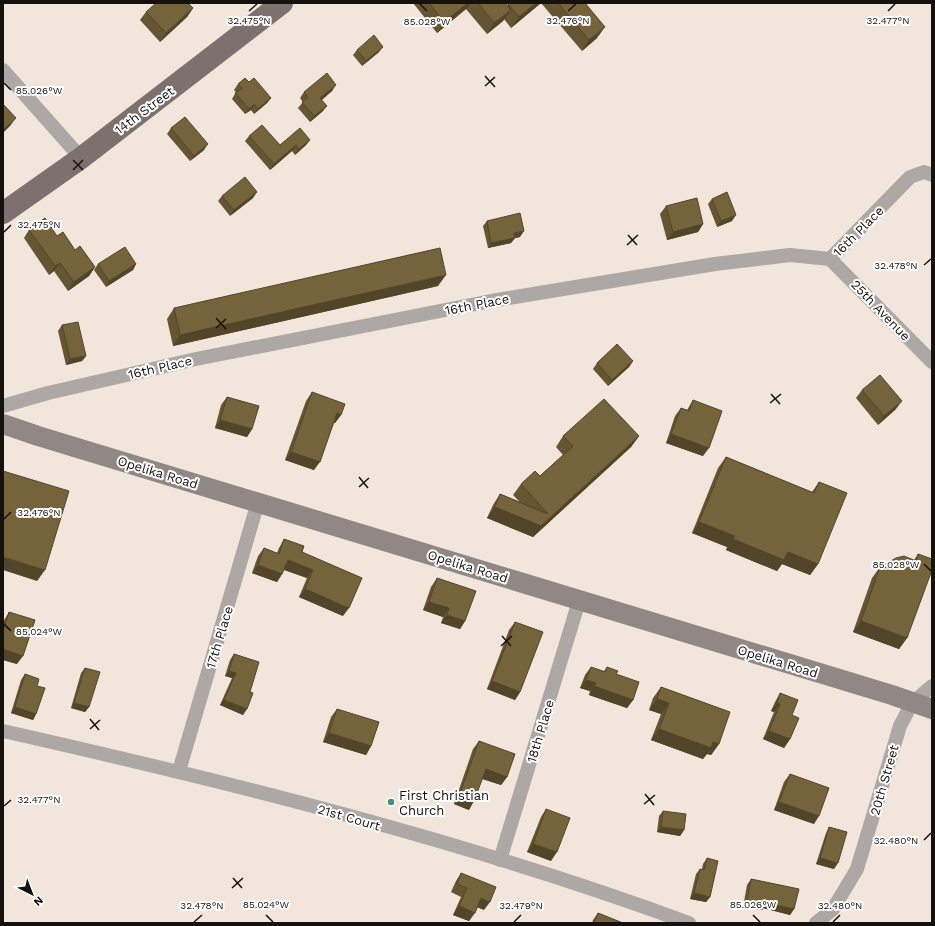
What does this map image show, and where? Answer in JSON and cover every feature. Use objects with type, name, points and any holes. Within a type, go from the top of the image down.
[{"type":"main road","name":"14th Street","points":[[3,213],[81,158],[282,3]]},
{"type":"main road","name":"Opelika Road","points":[[3,419],[38,436],[901,698],[912,704],[932,709]]},
{"type":"street","points":[[3,70],[81,158]]},
{"type":"street","name":"16th Place","points":[[3,419],[85,384],[196,358],[491,301],[715,264],[790,255],[830,259],[910,177],[928,174]]},
{"type":"street","name":"25th Avenue","points":[[830,259],[932,362]]},
{"type":"street","name":"17th Place","points":[[179,771],[258,502]]},
{"type":"street","name":"18th Place","points":[[500,860],[579,601]]},
{"type":"street","name":"20th Street","points":[[818,921],[833,909],[857,869],[900,726],[912,704],[932,686]]},
{"type":"street","name":"21st Court","points":[[3,732],[179,771],[343,815],[500,860],[631,901],[689,923]]},
{"type":"building","points":[[156,3],[188,3],[193,8],[166,33],[146,12]]},
{"type":"building","points":[[429,3],[468,3],[444,22]]},
{"type":"building","points":[[478,3],[505,3],[511,10],[494,23]]},
{"type":"building","points":[[536,3],[519,17],[508,4]]},
{"type":"building","points":[[558,3],[585,3],[605,27],[589,40]]},
{"type":"building","points":[[374,35],[383,47],[366,61],[357,50]]},
{"type":"building","points":[[327,73],[336,85],[320,98],[327,106],[314,116],[302,102],[308,97],[304,92]]},
{"type":"building","points":[[245,78],[249,82],[254,78],[271,98],[258,109],[254,104],[249,109],[235,93],[242,88],[238,84]]},
{"type":"building","points":[[3,104],[16,118],[3,130]]},
{"type":"building","points":[[185,117],[208,144],[194,156],[171,128]]},
{"type":"building","points":[[262,125],[280,145],[300,128],[310,140],[299,149],[296,145],[274,164],[249,136]]},
{"type":"building","points":[[245,177],[257,192],[234,210],[222,196]]},
{"type":"building","points":[[727,192],[736,215],[721,221],[712,199]]},
{"type":"building","points":[[697,198],[703,224],[673,232],[666,206]]},
{"type":"building","points":[[520,213],[524,231],[514,233],[515,238],[491,243],[487,221]]},
{"type":"building","points":[[45,218],[57,236],[63,232],[75,250],[80,246],[95,267],[74,282],[60,263],[55,266],[29,230]]},
{"type":"building","points":[[125,247],[136,264],[109,281],[98,264]]},
{"type":"building","points":[[440,248],[446,275],[180,335],[174,308]]},
{"type":"building","points":[[78,322],[86,356],[70,359],[62,325]]},
{"type":"building","points":[[617,344],[633,361],[612,380],[597,363]]},
{"type":"building","points":[[880,375],[902,401],[884,416],[862,390]]},
{"type":"building","points":[[312,392],[345,404],[341,415],[337,413],[320,462],[291,452]]},
{"type":"building","points":[[227,397],[259,406],[252,429],[220,420]]},
{"type":"building","points":[[604,399],[639,436],[541,526],[495,507],[500,494],[548,514],[521,484],[535,471],[540,476],[573,446],[563,436]]},
{"type":"building","points":[[693,400],[722,411],[709,448],[671,434],[681,408],[689,411]]},
{"type":"building","points":[[726,457],[814,493],[819,482],[847,493],[818,564],[788,552],[784,560],[733,539],[735,536],[699,522]]},
{"type":"building","points":[[3,471],[69,491],[45,570],[3,557]]},
{"type":"building","points":[[284,539],[304,546],[302,552],[362,578],[349,608],[305,589],[313,570],[288,560],[282,574],[258,565],[264,548],[279,554]]},
{"type":"building","points":[[918,554],[932,559],[932,570],[907,638],[861,621],[880,567],[896,558],[904,556],[916,561]]},
{"type":"building","points":[[437,578],[476,591],[465,621],[447,615],[449,608],[429,602]]},
{"type":"building","points":[[9,612],[35,620],[23,656],[3,649],[3,631]]},
{"type":"building","points":[[515,622],[543,632],[520,692],[492,681]]},
{"type":"building","points":[[234,654],[259,662],[250,692],[253,693],[247,709],[224,700],[236,673],[229,671]]},
{"type":"building","points":[[591,667],[605,672],[607,667],[618,671],[616,674],[639,682],[633,700],[594,686],[596,683],[586,680]]},
{"type":"building","points":[[85,668],[100,672],[89,707],[74,703]]},
{"type":"building","points":[[25,674],[39,679],[37,686],[45,688],[36,714],[15,707]]},
{"type":"building","points":[[661,687],[730,712],[719,744],[713,742],[711,748],[659,729],[669,703],[657,699]]},
{"type":"building","points":[[780,693],[798,700],[792,715],[799,718],[790,739],[769,731],[780,704],[777,703]]},
{"type":"building","points":[[337,709],[379,722],[371,746],[329,733]]},
{"type":"building","points":[[479,741],[515,754],[507,777],[486,769],[474,801],[459,796]]},
{"type":"building","points":[[790,774],[829,788],[819,816],[779,802]]},
{"type":"building","points":[[546,809],[570,818],[557,852],[533,844]]},
{"type":"building","points":[[663,811],[686,814],[684,830],[661,827]]},
{"type":"building","points":[[829,827],[847,832],[838,863],[820,858]]},
{"type":"building","points":[[707,858],[718,861],[710,897],[694,893],[700,869],[704,870]]},
{"type":"building","points":[[461,873],[496,887],[490,902],[481,898],[475,913],[459,906],[467,888],[457,884]]},
{"type":"building","points":[[751,879],[799,889],[794,909],[766,903],[766,905],[747,901]]},
{"type":"building","points":[[598,913],[623,923],[594,923]]},
{"type":"place","name":"First Christian Church","points":[[391,802]]}]
